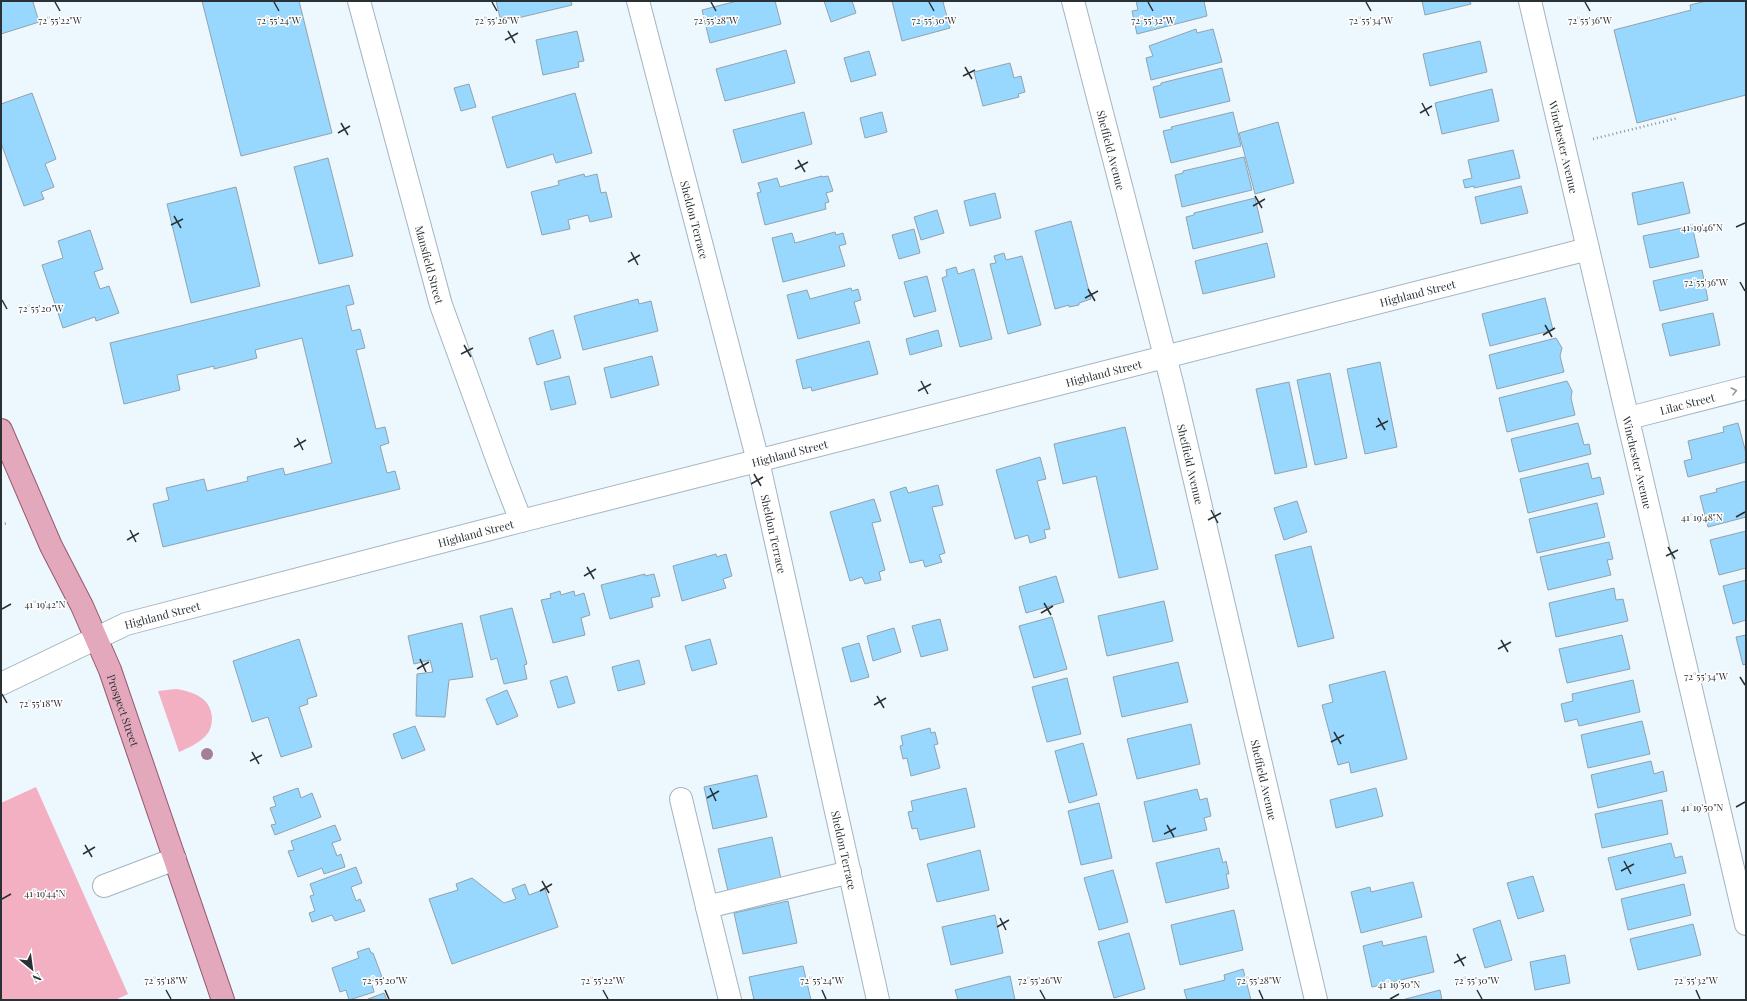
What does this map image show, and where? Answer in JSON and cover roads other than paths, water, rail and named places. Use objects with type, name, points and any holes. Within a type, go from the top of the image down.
[{"type":"main road","name":"Prospect Street","points":[[1,430],[51,546],[110,670],[223,1000]]},
{"type":"street","name":"Mansfield Street","points":[[359,1],[440,305],[521,521]]},
{"type":"street","name":"Sheldon Terrace","points":[[638,1],[758,461],[878,1000]]},
{"type":"street","name":"Sheffield Avenue","points":[[1073,1],[1165,356],[1316,1000]]},
{"type":"street","name":"Winchester Avenue","points":[[1530,1],[1629,418],[1738,852],[1746,924]]},
{"type":"street","name":"Highland Street","points":[[1,684],[126,624],[521,521],[1588,249]]},
{"type":"street","name":"Lilac Street","points":[[1629,418],[1746,388]]},
{"type":"street","points":[[680,799],[730,1000]]},
{"type":"street","points":[[104,886],[175,859]]},
{"type":"street","points":[[707,907],[850,872]]}]
